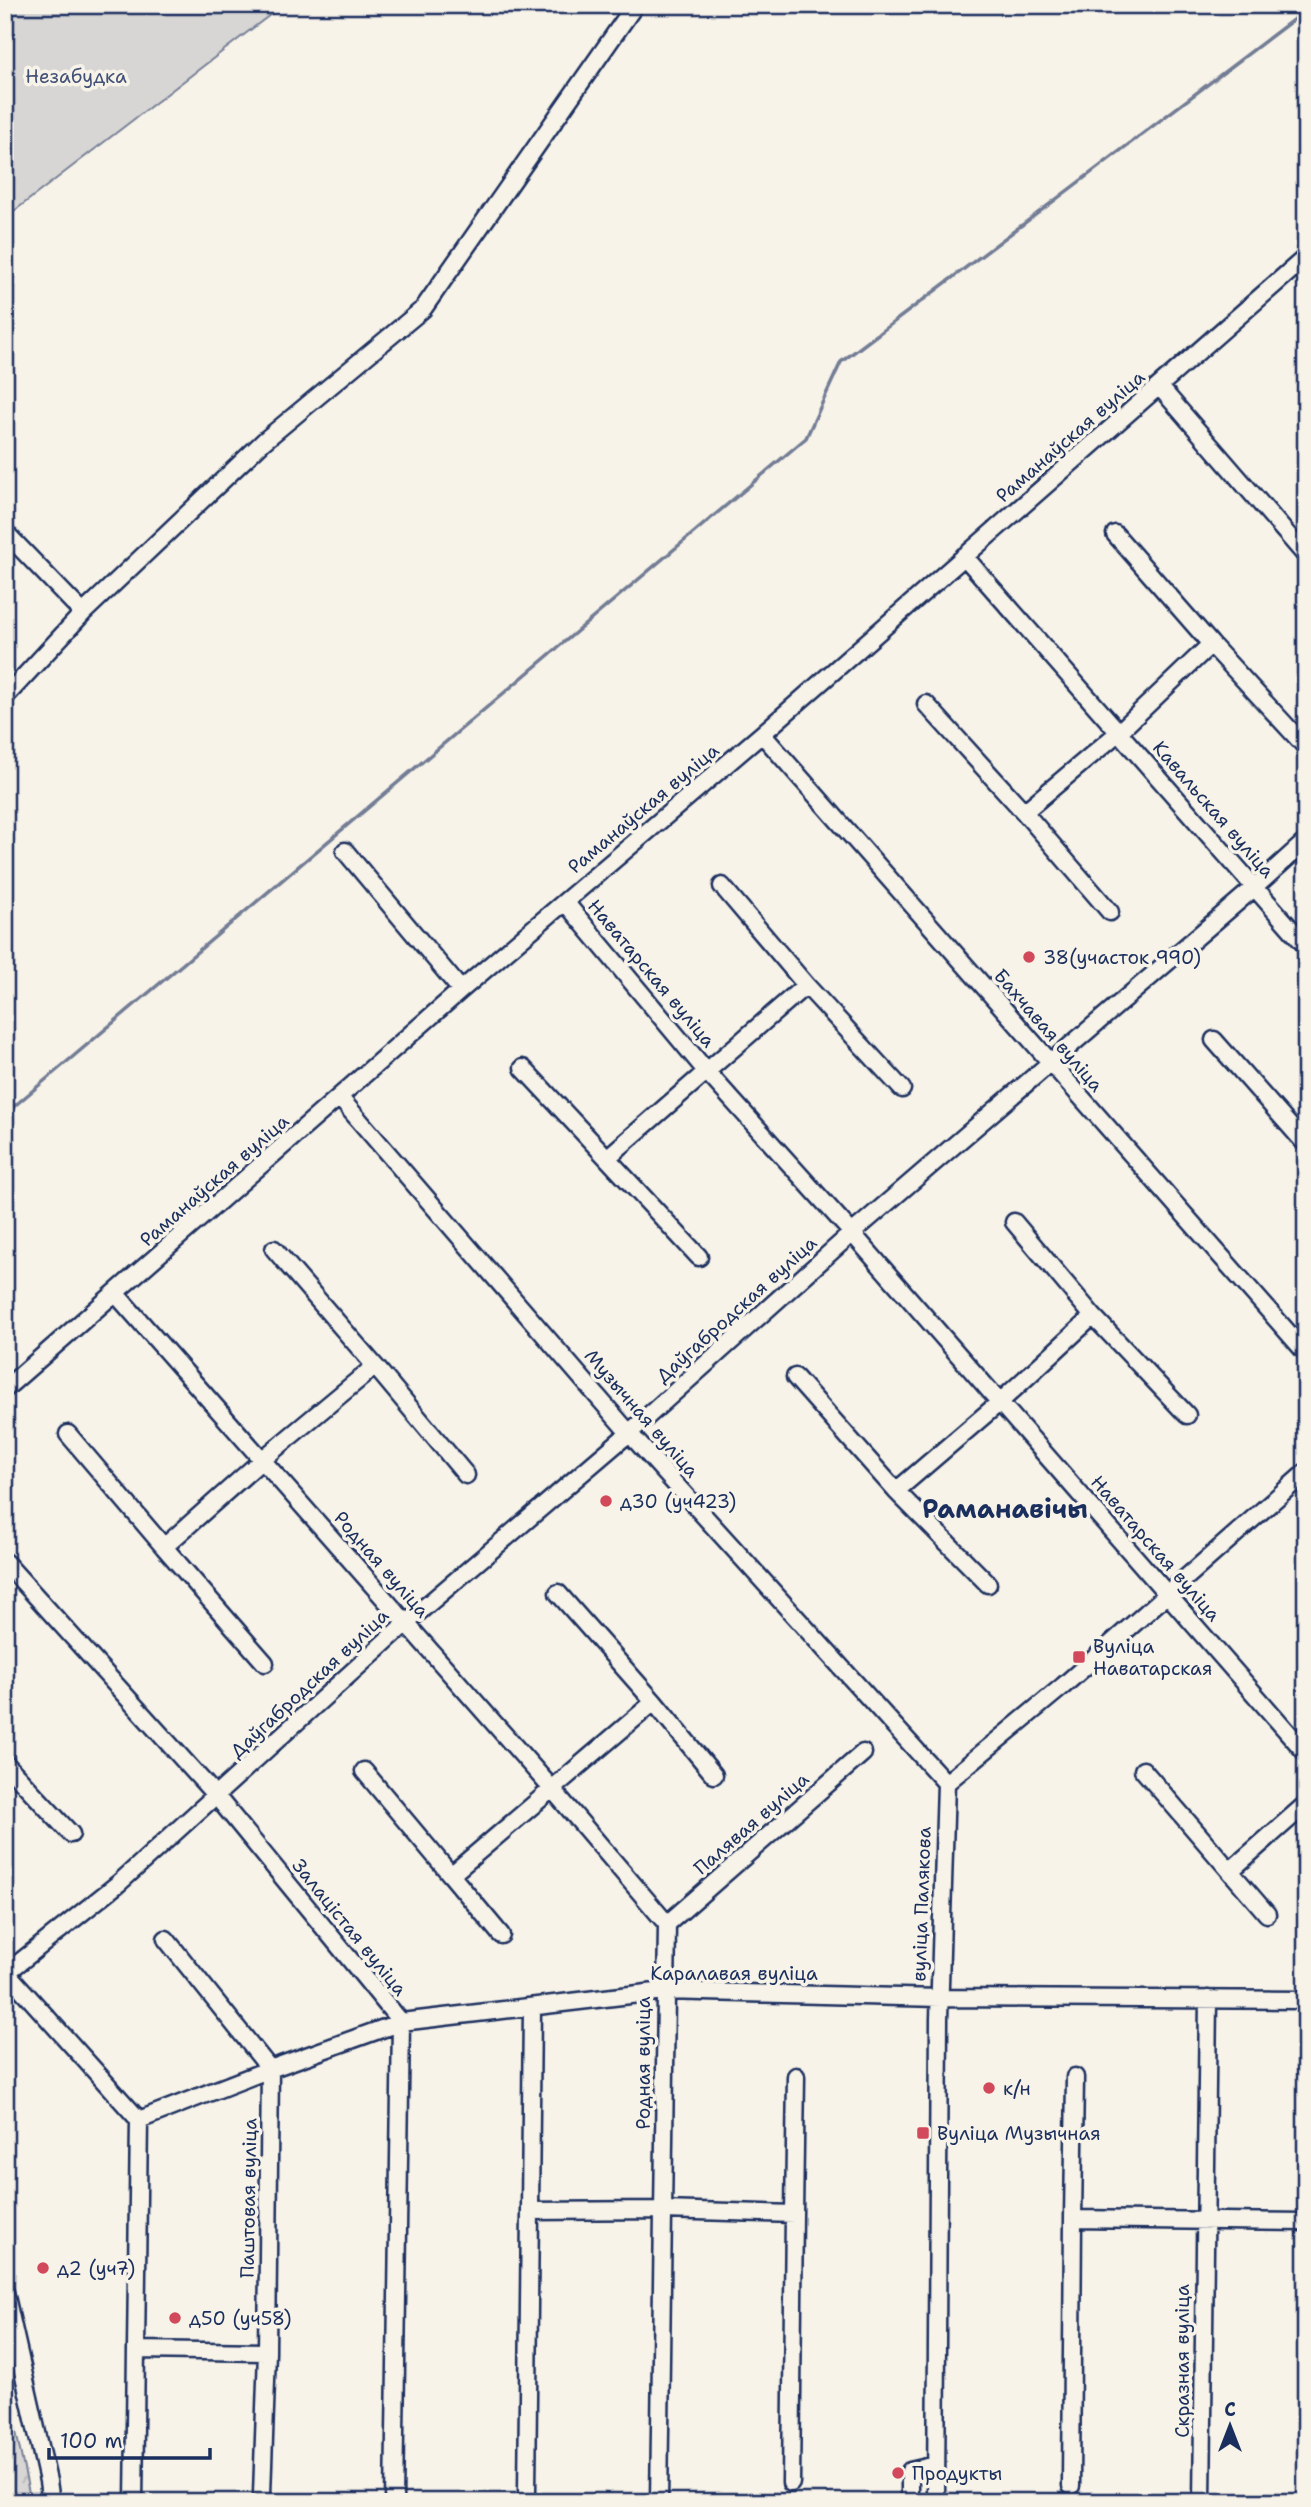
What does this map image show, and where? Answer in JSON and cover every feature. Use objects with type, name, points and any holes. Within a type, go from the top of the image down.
[{"type":"street","points":[[5,697],[83,613],[264,441],[423,309],[635,5]]},
{"type":"street","name":"Раманаўская вуліца","points":[[5,1389],[461,990],[762,734],[1306,257]]},
{"type":"street","points":[[1159,386],[1306,556]]},
{"type":"street","points":[[5,532],[83,613]]},
{"type":"street","points":[[1115,534],[1303,744]]},
{"type":"street","name":"Кавальская вуліца","points":[[964,556],[1306,946]]},
{"type":"street","points":[[1024,812],[1119,732],[1211,644]]},
{"type":"street","points":[[926,704],[1110,912]]},
{"type":"street","name":"Бахчавая вуліца","points":[[762,734],[1306,1353]]},
{"type":"street","name":"Даўгабродская вуліца","points":[[7,1974],[120,1883],[406,1623],[629,1433],[852,1233],[1306,841]]},
{"type":"street","points":[[345,851],[461,990]]},
{"type":"street","points":[[722,886],[806,985],[902,1089]]},
{"type":"street","name":"Наватарская вуліца","points":[[565,902],[707,1072],[852,1233],[1306,1753]]},
{"type":"street","name":"Наватарская вуліца","points":[[607,1158],[806,985]]},
{"type":"street","points":[[1214,1040],[1305,1142]]},
{"type":"street","points":[[523,1068],[699,1257]]},
{"type":"street","name":"Музычная вуліца","points":[[340,1098],[629,1433],[946,1783]]},
{"type":"street","points":[[1014,1222],[1093,1316],[1187,1415]]},
{"type":"street","points":[[274,1249],[466,1475]]},
{"type":"street","name":"Родная вуліца","points":[[116,1294],[553,1790],[667,1924],[659,2502]]},
{"type":"street","points":[[896,1491],[1000,1402],[1093,1316]]},
{"type":"street","points":[[164,1547],[263,1459],[375,1366]]},
{"type":"street","points":[[795,1377],[896,1491],[988,1584]]},
{"type":"street","points":[[68,1434],[265,1663]]},
{"type":"street","points":[[946,1783],[1063,1686],[1306,1472]]},
{"type":"street","name":"Залацістая вуліца","points":[[5,1562],[217,1797],[401,2022],[394,2502]]},
{"type":"street","points":[[558,1593],[714,1774]]},
{"type":"street","points":[[451,1875],[654,1702]]},
{"type":"street","name":"Палявая вуліца","points":[[667,1924],[863,1754]]},
{"type":"street","points":[[5,1763],[71,1834]]},
{"type":"street","points":[[1143,1770],[1267,1914]]},
{"type":"street","points":[[364,1771],[500,1935]]},
{"type":"street","name":"вуліца Палякова","points":[[936,2502],[940,1998],[946,1783]]},
{"type":"street","points":[[1230,1871],[1306,1804]]},
{"type":"street","points":[[166,1939],[270,2069]]},
{"type":"street","points":[[7,1974],[139,2120],[134,2502]]},
{"type":"street","name":"Каралавая вуліца","points":[[139,2120],[401,2022],[664,1991],[940,1998],[1306,2000]]},
{"type":"street","name":"Скразная вуліца","points":[[1202,2502],[1208,1999]]},
{"type":"street","points":[[527,2492],[532,2007]]},
{"type":"street","name":"Паштовая вуліца","points":[[262,2494],[267,2352],[270,2069]]},
{"type":"street","points":[[791,2483],[796,2076]]},
{"type":"street","points":[[1071,2486],[1075,2077]]},
{"type":"street","points":[[530,2211],[663,2210],[794,2214]]},
{"type":"street","points":[[1073,2219],[1306,2222]]},
{"type":"street","points":[[5,2292],[51,2502]]},
{"type":"street","points":[[138,2350],[267,2352]]},
{"type":"street","points":[[909,2502],[910,2471],[936,2465]]},
{"type":"green space","name":"Незабудка","points":[[5,5],[283,5],[5,218]]},
{"type":"green space","points":[[5,2380],[31,2502],[5,2502]]},
{"type":"waterway","points":[[5,1114],[806,438],[841,362],[1306,10]]},
{"type":"place","name":"38(участок 990)","points":[[1029,957]]},
{"type":"place","name":"д30 (уч423)","points":[[606,1501]]},
{"type":"place","name":"Вуліца Наватарская","points":[[1079,1657]]},
{"type":"place","name":"к/н","points":[[989,2088]]},
{"type":"place","name":"Вуліца Музычная","points":[[923,2133]]},
{"type":"place","name":"д2 (уч7)","points":[[43,2268]]},
{"type":"place","name":"д50 (уч58)","points":[[175,2318]]},
{"type":"place","name":"Продукты","points":[[898,2473]]},
{"type":"district","name":"Раманавічы","points":[[1005,1509]]}]
